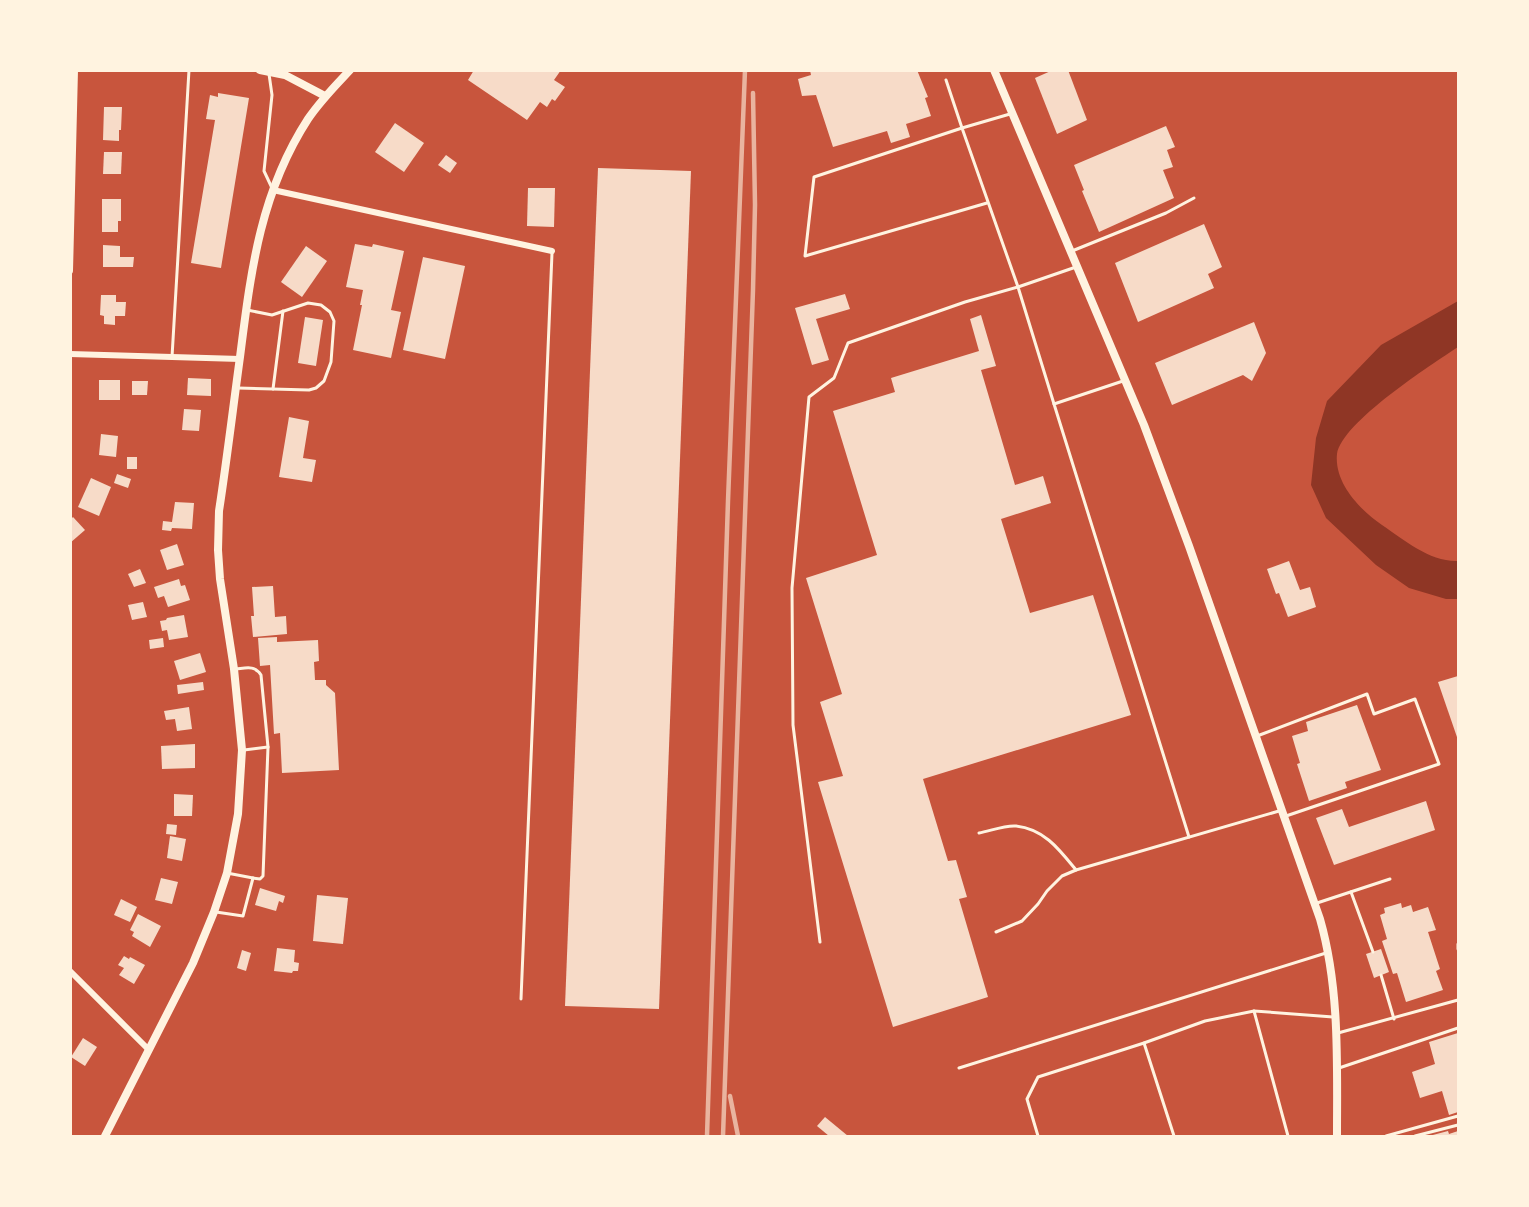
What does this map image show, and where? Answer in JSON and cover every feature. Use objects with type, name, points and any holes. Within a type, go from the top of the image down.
[{"type":"main road","points":[[105,1137],[193,963],[227,873],[238,814],[242,750],[234,669],[222,595],[218,550],[219,511],[251,267],[273,190],[308,119],[325,96],[350,70]]},
{"type":"main road","points":[[994,70],[1125,380],[1190,546],[1315,904],[1329,952],[1336,1033],[1337,1137]]},
{"type":"main road","points":[[265,71],[298,80],[325,96]]},
{"type":"street","points":[[70,271],[75,70]]},
{"type":"street","points":[[273,190],[552,251]]},
{"type":"street","points":[[70,354],[240,359]]},
{"type":"street","points":[[70,971],[149,1050]]},
{"type":"lane","points":[[172,357],[189,70]]},
{"type":"lane","points":[[265,71],[272,95],[264,171],[273,190]]},
{"type":"lane","points":[[946,80],[1018,287],[1189,837]]},
{"type":"lane","points":[[987,203],[805,256],[814,177],[1012,113]]},
{"type":"lane","points":[[1070,251],[1166,213],[1194,198]]},
{"type":"lane","points":[[521,999],[552,251]]},
{"type":"lane","points":[[819,942],[793,725],[792,588],[809,398],[834,378],[848,343],[965,302],[1077,267]]},
{"type":"lane","points":[[236,388],[309,390],[316,388],[324,381],[332,362],[334,321],[330,312],[321,305],[308,303],[272,315],[246,310]]},
{"type":"lane","points":[[273,389],[283,311]]},
{"type":"lane","points":[[1054,404],[1125,380]]},
{"type":"lane","points":[[227,873],[260,879],[263,876],[268,747],[261,675],[253,668],[234,669]]},
{"type":"lane","points":[[996,932],[1022,921],[1062,876],[1076,870],[1189,837],[1283,813],[1439,764],[1416,699],[1374,714],[1367,694],[1255,737]]},
{"type":"lane","points":[[242,750],[268,747]]},
{"type":"lane","points":[[979,833],[1015,826],[1037,832],[1053,842],[1076,870]]},
{"type":"lane","points":[[214,912],[243,916],[253,878]]},
{"type":"lane","points":[[1315,904],[1390,879]]},
{"type":"lane","points":[[1351,891],[1373,951]]},
{"type":"lane","points":[[959,1068],[1329,952]]},
{"type":"lane","points":[[1381,975],[1394,1019]]},
{"type":"lane","points":[[1336,1033],[1458,1000]]},
{"type":"lane","points":[[1038,1137],[1027,1099],[1038,1077],[1205,1021],[1254,1011],[1335,1017]]},
{"type":"lane","points":[[1254,1011],[1288,1137]]},
{"type":"lane","points":[[1337,1068],[1458,1028]]},
{"type":"lane","points":[[1144,1043],[1174,1137]]},
{"type":"lane","points":[[1386,1137],[1458,1116]]},
{"type":"lane","points":[[1415,1137],[1458,1125]]},
{"type":"shaded area","points":[[1458,301],[1458,347],[1409,380],[1370,411],[1354,426],[1337,454],[1337,465],[1344,485],[1365,512],[1427,554],[1458,561],[1458,599],[1446,599],[1409,588],[1376,565],[1326,518],[1311,485],[1316,438],[1327,401],[1381,345]]},
{"type":"building","points":[[474,70],[561,70],[554,80],[565,87],[555,101],[552,99],[547,107],[540,102],[527,120],[468,80]]},
{"type":"building","points":[[810,70],[917,70],[928,97],[925,98],[931,116],[906,124],[910,137],[891,143],[887,131],[833,147],[816,95],[802,96],[798,79],[811,75]]},
{"type":"building","points":[[1053,70],[1068,70],[1087,120],[1057,134],[1035,78]]},
{"type":"building","points":[[218,93],[249,98],[221,268],[191,263],[215,120],[206,119],[210,95],[218,97]]},
{"type":"building","points":[[104,107],[122,107],[119,141],[103,140]]},
{"type":"building","points":[[395,123],[424,143],[404,172],[375,152]]},
{"type":"building","points":[[1166,126],[1175,147],[1167,150],[1173,167],[1163,170],[1174,198],[1099,232],[1074,165]]},
{"type":"building","points":[[104,152],[122,152],[121,174],[103,174]]},
{"type":"building","points":[[446,155],[457,163],[450,173],[438,165]]},
{"type":"building","points":[[598,168],[691,171],[659,1009],[565,1006]]},
{"type":"building","points":[[528,188],[555,188],[554,227],[527,226]]},
{"type":"building","points":[[102,199],[121,199],[121,221],[118,221],[118,232],[102,232]]},
{"type":"building","points":[[1204,224],[1222,267],[1208,274],[1214,288],[1138,322],[1115,263]]},
{"type":"building","points":[[355,244],[372,247],[373,244],[404,251],[391,310],[401,312],[391,358],[353,350],[363,290],[346,287]]},
{"type":"building","points":[[103,245],[120,246],[120,257],[134,257],[133,267],[103,267]]},
{"type":"building","points":[[306,246],[327,261],[302,297],[281,282]]},
{"type":"building","points":[[423,257],[465,266],[445,359],[403,350]]},
{"type":"building","points":[[845,294],[850,309],[816,319],[829,360],[812,365],[795,308]]},
{"type":"building","points":[[101,295],[116,295],[116,302],[126,302],[125,316],[115,316],[115,325],[104,324],[104,316],[100,315]]},
{"type":"building","points":[[981,315],[996,366],[981,370],[1015,485],[1043,476],[1051,503],[1001,519],[1030,613],[1093,595],[1131,715],[923,779],[948,861],[956,860],[967,897],[959,899],[988,997],[893,1027],[818,782],[843,776],[820,702],[842,694],[806,578],[877,555],[833,411],[895,392],[891,378],[979,351],[970,319]]},
{"type":"building","points":[[305,317],[323,320],[316,366],[298,363]]},
{"type":"building","points":[[1254,322],[1266,353],[1252,381],[1243,375],[1172,405],[1155,363]]},
{"type":"building","points":[[188,378],[211,379],[211,396],[187,395]]},
{"type":"building","points":[[99,380],[120,380],[120,400],[99,400]]},
{"type":"building","points":[[132,381],[148,381],[147,395],[132,395]]},
{"type":"building","points":[[184,409],[201,410],[199,431],[182,430]]},
{"type":"building","points":[[289,417],[309,421],[303,458],[316,460],[312,482],[279,477]]},
{"type":"building","points":[[101,434],[118,436],[116,457],[99,455]]},
{"type":"building","points":[[127,457],[137,457],[137,469],[127,469]]},
{"type":"building","points":[[117,474],[131,479],[128,488],[114,483]]},
{"type":"building","points":[[91,478],[111,487],[99,516],[78,507]]},
{"type":"building","points":[[175,502],[194,503],[192,529],[162,530],[163,521],[172,522]]},
{"type":"building","points":[[73,517],[85,530],[70,543],[70,520]]},
{"type":"building","points":[[177,544],[184,565],[167,570],[160,550]]},
{"type":"building","points":[[1289,561],[1300,590],[1310,587],[1316,607],[1288,617],[1267,569]]},
{"type":"building","points":[[140,569],[146,583],[134,587],[128,574]]},
{"type":"building","points":[[179,579],[181,586],[185,585],[190,600],[168,607],[164,596],[158,598],[154,587]]},
{"type":"building","points":[[273,586],[275,617],[286,616],[287,634],[253,637],[252,587]]},
{"type":"building","points":[[143,602],[147,617],[132,620],[128,605]]},
{"type":"building","points":[[184,615],[188,637],[169,640],[167,630],[162,631],[160,621]]},
{"type":"building","points":[[277,637],[277,642],[318,640],[319,661],[314,662],[315,680],[326,680],[326,685],[335,693],[339,770],[282,773],[280,733],[274,734],[270,665],[260,666],[258,638]]},
{"type":"building","points":[[163,638],[164,647],[150,649],[149,640]]},
{"type":"building","points":[[200,653],[206,672],[180,680],[174,661]]},
{"type":"building","points":[[1458,676],[1458,740],[1438,682]]},
{"type":"building","points":[[203,682],[204,690],[178,694],[177,685]]},
{"type":"building","points":[[1357,705],[1381,770],[1345,782],[1347,788],[1309,801],[1297,764],[1300,763],[1292,736],[1308,731],[1306,722]]},
{"type":"building","points":[[189,707],[192,729],[177,731],[175,719],[166,720],[164,711]]},
{"type":"building","points":[[195,744],[195,768],[162,769],[161,746]]},
{"type":"building","points":[[174,794],[193,795],[192,816],[174,816]]},
{"type":"building","points":[[1426,801],[1435,830],[1334,865],[1316,818],[1342,809],[1349,827]]},
{"type":"building","points":[[167,824],[177,825],[176,835],[166,834]]},
{"type":"building","points":[[170,836],[186,839],[182,861],[167,858]]},
{"type":"building","points":[[161,878],[178,882],[172,904],[155,900]]},
{"type":"building","points":[[260,888],[285,896],[283,903],[279,901],[276,911],[255,905]]},
{"type":"building","points":[[317,895],[348,898],[343,944],[313,941]]},
{"type":"building","points":[[121,899],[137,907],[130,922],[114,915]]},
{"type":"building","points":[[1401,903],[1402,908],[1411,905],[1413,912],[1428,907],[1436,930],[1428,932],[1440,969],[1436,971],[1443,990],[1406,1002],[1397,973],[1393,974],[1382,941],[1387,939],[1380,915],[1385,913],[1384,908]]},
{"type":"building","points":[[138,914],[161,926],[150,947],[132,936],[134,932],[130,930]]},
{"type":"building","points":[[277,948],[295,950],[294,962],[299,963],[298,971],[292,973],[274,971]]},
{"type":"building","points":[[1381,949],[1389,972],[1374,978],[1366,954]]},
{"type":"building","points":[[242,950],[251,953],[246,971],[237,968]]},
{"type":"building","points":[[124,956],[145,965],[134,984],[119,975],[124,968],[118,965]]},
{"type":"building","points":[[1458,1033],[1458,1112],[1449,1115],[1442,1091],[1420,1098],[1412,1072],[1435,1064],[1429,1042]]},
{"type":"building","points":[[83,1038],[97,1047],[85,1066],[71,1057]]},
{"type":"building","points":[[825,1117],[848,1136],[829,1136],[817,1126]]},
{"type":"building","points":[[1448,1131],[1449,1134],[1458,1131],[1458,1136],[1429,1136]]},
{"type":"railway","points":[[707,1136],[745,70]]},
{"type":"railway","points":[[723,1136],[753,290],[755,205],[753,93]]},
{"type":"railway","points":[[730,1096],[738,1136]]}]
